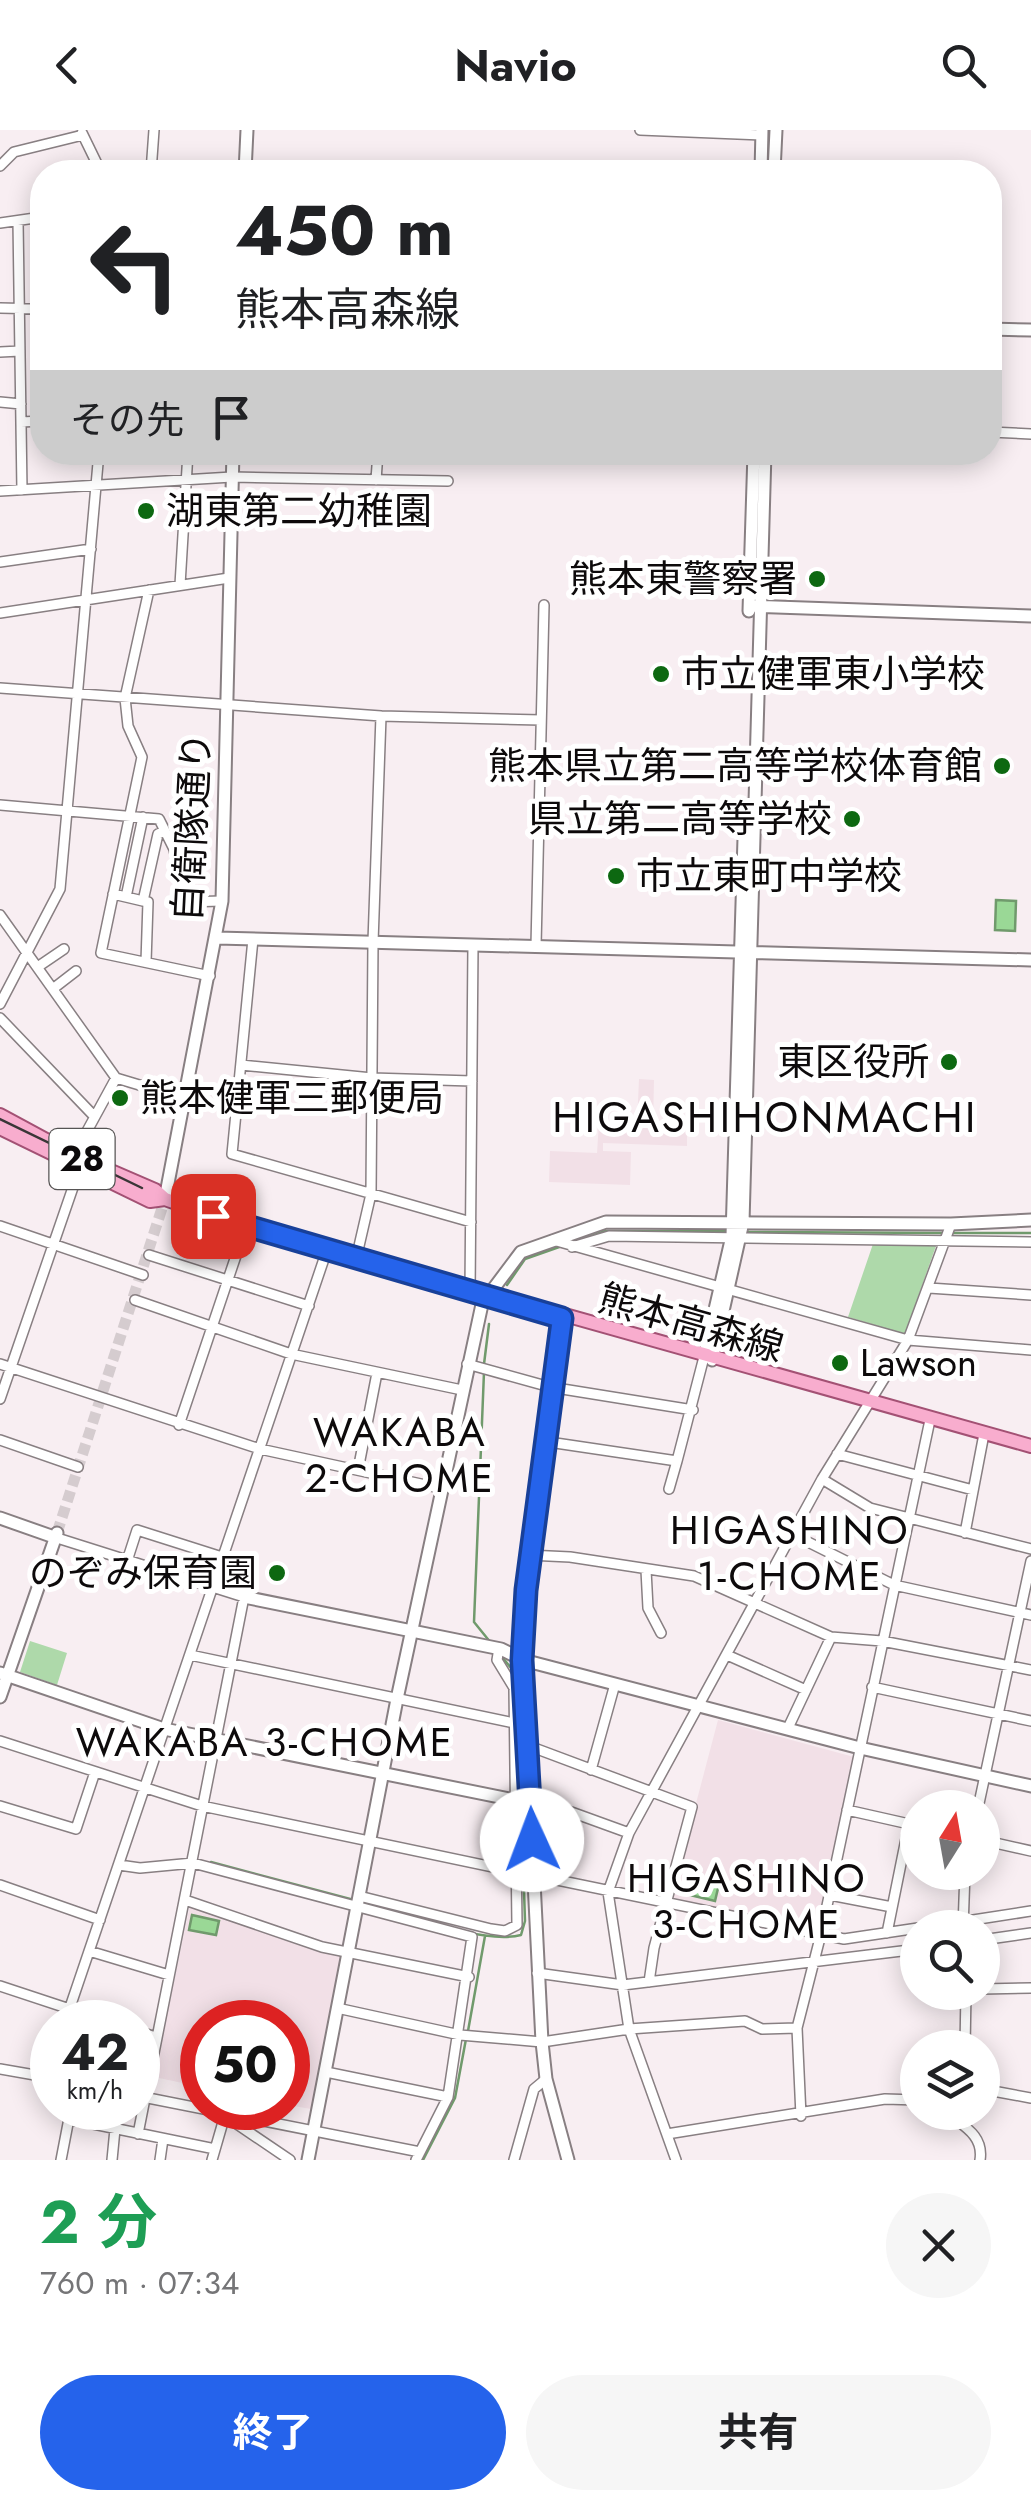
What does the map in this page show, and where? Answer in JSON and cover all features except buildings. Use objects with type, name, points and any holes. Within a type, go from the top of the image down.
[{"type":"main road","name":"熊本高森線","points":[[0,1120],[156,1190],[165,1199]]},
{"type":"main road","name":"熊本高森線","points":[[0,1120],[79,1170],[150,1200],[165,1199],[562,1318],[1031,1446]]},
{"type":"street","points":[[152,160],[154,130]]},
{"type":"street","points":[[246,160],[247,130]]},
{"type":"street","points":[[640,130],[762,133],[761,160]]},
{"type":"street","points":[[775,160],[776,130]]},
{"type":"street","points":[[0,166],[14,152],[82,132],[95,160]]},
{"type":"street","points":[[0,223],[30,219]]},
{"type":"street","points":[[18,221],[22,490]]},
{"type":"street","points":[[0,308],[30,308]]},
{"type":"street","points":[[1002,329],[1031,330]]},
{"type":"street","points":[[0,352],[20,350]]},
{"type":"street","points":[[0,402],[21,404]]},
{"type":"street","points":[[21,422],[30,422]]},
{"type":"street","points":[[1002,433],[1031,434]]},
{"type":"street","points":[[0,1004],[60,890],[98,465]]},
{"type":"street","points":[[180,586],[187,465]]},
{"type":"street","name":"自衛隊通り","points":[[165,1199],[222,901],[232,465]]},
{"type":"street","points":[[376,480],[377,465]]},
{"type":"street","points":[[669,1490],[726,1290],[737,1229],[754,465]]},
{"type":"street","points":[[753,606],[763,465]]},
{"type":"street","points":[[0,492],[232,477],[448,481]]},
{"type":"street","points":[[0,562],[90,549]]},
{"type":"street","points":[[0,613],[229,578]]},
{"type":"street","points":[[149,590],[126,698],[128,726],[142,757],[101,953],[210,976]]},
{"type":"street","points":[[536,946],[544,605]]},
{"type":"street","points":[[753,606],[1031,616]]},
{"type":"street","points":[[0,688],[228,708],[541,720]]},
{"type":"street","points":[[356,1258],[372,1194],[373,942],[381,716]]},
{"type":"street","points":[[0,806],[159,818],[174,849],[185,902],[222,901]]},
{"type":"street","points":[[126,898],[143,817]]},
{"type":"street","points":[[143,902],[158,834],[165,831]]},
{"type":"street","points":[[114,894],[148,902],[146,962]]},
{"type":"street","points":[[0,916],[116,1078],[186,1099]]},
{"type":"street","points":[[217,938],[1031,960]]},
{"type":"street","points":[[253,939],[232,1154],[471,1222]]},
{"type":"street","points":[[308,2160],[481,1294],[471,1222],[473,944]]},
{"type":"street","points":[[38,966],[64,949]]},
{"type":"street","points":[[54,988],[76,971]]},
{"type":"street","points":[[0,1018],[94,1116]]},
{"type":"street","points":[[241,1065],[372,1078],[472,1081]]},
{"type":"street","points":[[0,1399],[5,1365],[54,1246],[79,1170],[74,1155],[116,1078]]},
{"type":"street","points":[[949,1233],[1031,1220]]},
{"type":"street","points":[[481,1294],[516,1255],[606,1222],[949,1233],[1031,1242]]},
{"type":"street","points":[[0,1226],[143,1275]]},
{"type":"street","points":[[179,1425],[246,1226]]},
{"type":"street","points":[[572,1246],[609,1236],[737,1229]]},
{"type":"street","points":[[676,2160],[629,2029],[608,1892],[630,1833],[698,1706],[822,1479],[908,1340],[949,1233]]},
{"type":"street","points":[[555,1240],[908,1340],[1031,1350]]},
{"type":"street","points":[[72,2000],[326,1250]]},
{"type":"street","points":[[149,1255],[309,1306]]},
{"type":"street","points":[[929,1288],[1031,1295]]},
{"type":"street","points":[[135,1300],[291,1354],[462,1390]]},
{"type":"street","points":[[119,1865],[140,1868],[193,1863],[358,1901],[514,1930],[518,1920],[516,1872],[529,1746],[522,1660],[528,1556],[562,1318]]},
{"type":"street","points":[[467,1364],[550,1387],[693,1410]]},
{"type":"street","points":[[5,1365],[260,1449],[444,1489]]},
{"type":"street","points":[[358,1470],[377,1372]]},
{"type":"street","points":[[801,2116],[797,2028],[830,1894],[930,1420]]},
{"type":"street","points":[[965,1533],[984,1434]]},
{"type":"street","points":[[0,1440],[78,1467]]},
{"type":"street","points":[[542,1441],[677,1461]]},
{"type":"street","points":[[837,1454],[973,1490]]},
{"type":"street","points":[[822,1479],[870,1508],[1031,1549]]},
{"type":"street","points":[[0,1518],[211,1589],[499,1648],[522,1660],[698,1706],[1031,1786]]},
{"type":"street","points":[[128,1561],[137,1530],[222,1557]]},
{"type":"street","points":[[792,1534],[894,1585],[1026,1613]]},
{"type":"street","points":[[0,1698],[4,1674],[56,1535]]},
{"type":"street","points":[[528,1556],[570,1557],[694,1576],[757,1600],[831,1636],[882,1641],[1031,1670]]},
{"type":"street","points":[[982,1790],[1008,1666],[1026,1613],[1031,1561]]},
{"type":"street","points":[[646,1570],[648,1608],[661,1633]]},
{"type":"street","points":[[160,2013],[244,1597]]},
{"type":"street","points":[[788,1728],[831,1636]]},
{"type":"street","points":[[499,1648],[497,1660],[514,1688],[514,1723],[533,1876],[546,2079],[568,2160]]},
{"type":"street","points":[[190,1654],[514,1723]]},
{"type":"street","points":[[726,1655],[806,1690]]},
{"type":"street","points":[[4,1674],[164,1729],[560,1808],[630,1833]]},
{"type":"street","points":[[591,1770],[615,1684]]},
{"type":"street","points":[[872,1687],[1031,1721]]},
{"type":"street","points":[[0,1741],[202,1806],[516,1872]]},
{"type":"street","points":[[529,1746],[692,1808],[650,1982]]},
{"type":"street","points":[[0,1806],[76,1829],[95,1772]]},
{"type":"street","points":[[847,1810],[900,1821]]},
{"type":"street","points":[[1000,1844],[1031,1852]]},
{"type":"street","points":[[887,1933],[900,1875]]},
{"type":"street","points":[[533,1876],[844,1939],[900,1931]]},
{"type":"street","points":[[0,1885],[100,1920]]},
{"type":"street","points":[[830,1894],[892,1907]]},
{"type":"street","points":[[185,1900],[348,1953],[469,1977]]},
{"type":"street","points":[[304,2130],[418,2156],[448,2097],[472,1938],[358,1901]]},
{"type":"street","points":[[1000,1917],[1031,1911]]},
{"type":"street","points":[[1000,1937],[1031,1933]]},
{"type":"street","points":[[89,1951],[168,1975]]},
{"type":"street","points":[[537,1974],[623,1985],[900,1951]]},
{"type":"street","points":[[0,1986],[40,2000]]},
{"type":"street","points":[[1000,1989],[1031,1988]]},
{"type":"street","points":[[337,2008],[460,2035],[542,2042],[629,2029],[745,2020],[762,2029],[797,2028]]},
{"type":"street","points":[[0,2061],[6,2069]]},
{"type":"street","points":[[326,2072],[448,2097]]},
{"type":"street","points":[[514,2160],[534,2089],[546,2079]]},
{"type":"street","points":[[1000,2092],[1031,2098]]},
{"type":"street","points":[[667,2134],[900,2099]]},
{"type":"street","points":[[60,2160],[66,2130]]},
{"type":"street","points":[[112,2160],[116,2130]]},
{"type":"street","points":[[120,2130],[213,2155],[220,2130]]},
{"type":"street","points":[[138,2130],[138,2134]]},
{"type":"street","points":[[247,2130],[290,2160]]},
{"type":"street","points":[[971,2130],[980,2143],[980,2160]]},
{"type":"street","points":[[160,2160],[163,2139]]},
{"type":"shaded area","points":[[996,900],[1016,901],[1015,931],[995,930]]},
{"type":"shaded area","points":[[639,1079],[654,1080],[653,1125],[687,1127],[687,1146],[603,1143],[603,1151],[631,1152],[630,1185],[549,1182],[550,1151],[597,1153],[599,1122],[637,1123]]},
{"type":"shaded area","points":[[874,1241],[937,1243],[905,1334],[848,1317]]},
{"type":"shaded area","points":[[30,1641],[67,1653],[57,1685],[20,1672]]},
{"type":"shaded area","points":[[718,1720],[854,1757],[816,1929],[671,1898]]},
{"type":"shaded area","points":[[691,1876],[719,1884],[715,1901],[686,1894]]},
{"type":"shaded area","points":[[190,1905],[341,1955],[311,2109],[310,2000],[180,2000],[180,2082],[160,2078],[160,2048]]},
{"type":"shaded area","points":[[192,1915],[219,1921],[216,1935],[189,1930]]},
{"type":"waterway","points":[[575,1242],[605,1231],[730,1231]]},
{"type":"waterway","points":[[748,1232],[945,1233]]},
{"type":"waterway","points":[[953,1233],[1031,1233]]},
{"type":"waterway","points":[[507,1285],[525,1259],[562,1246]]},
{"type":"waterway","points":[[484,1364],[489,1324]]},
{"type":"waterway","points":[[484,1372],[474,1622],[491,1643]]},
{"type":"waterway","points":[[502,1657],[516,1674],[517,1684]]},
{"type":"waterway","points":[[362,1902],[464,1932],[521,1935],[525,1921],[519,1737]]},
{"type":"waterway","points":[[211,1862],[354,1900]]},
{"type":"waterway","points":[[468,2031],[485,1936]]},
{"type":"waterway","points":[[423,2160],[455,2098],[466,2039]]},
{"type":"tunnel","points":[[57,1533],[165,1199]]},
{"type":"tram line","points":[[0,1119],[142,1188]]},
{"type":"place","name":"湖東第二幼稚園","points":[[146,511]]},
{"type":"place","name":"熊本東警察署","points":[[817,579]]},
{"type":"place","name":"市立健軍東小学校","points":[[661,674]]},
{"type":"place","name":"熊本県立第二高等学校体育館","points":[[1002,766]]},
{"type":"place","name":"県立第二高等学校","points":[[852,819]]},
{"type":"place","name":"市立東町中学校","points":[[616,876]]},
{"type":"place","name":"東区役所","points":[[949,1062]]},
{"type":"place","name":"熊本健軍三郵便局","points":[[120,1098]]},
{"type":"place","name":"Lawson","points":[[840,1363]]},
{"type":"place","name":"のぞみ保育園","points":[[277,1573]]},
{"type":"district","name":"HIGASHIHONMACHI","points":[[765,1117]]},
{"type":"district","name":"WAKABA 2-CHOME","points":[[400,1455]]},
{"type":"district","name":"HIGASHINO 1-CHOME","points":[[790,1553]]},
{"type":"district","name":"WAKABA 3-CHOME","points":[[265,1742]]},
{"type":"district","name":"HIGASHINO 3-CHOME","points":[[747,1901]]},
{"type":"route","points":[[213,1216],[562,1318],[542,1441],[526,1590],[522,1660],[532,1840]]}]
